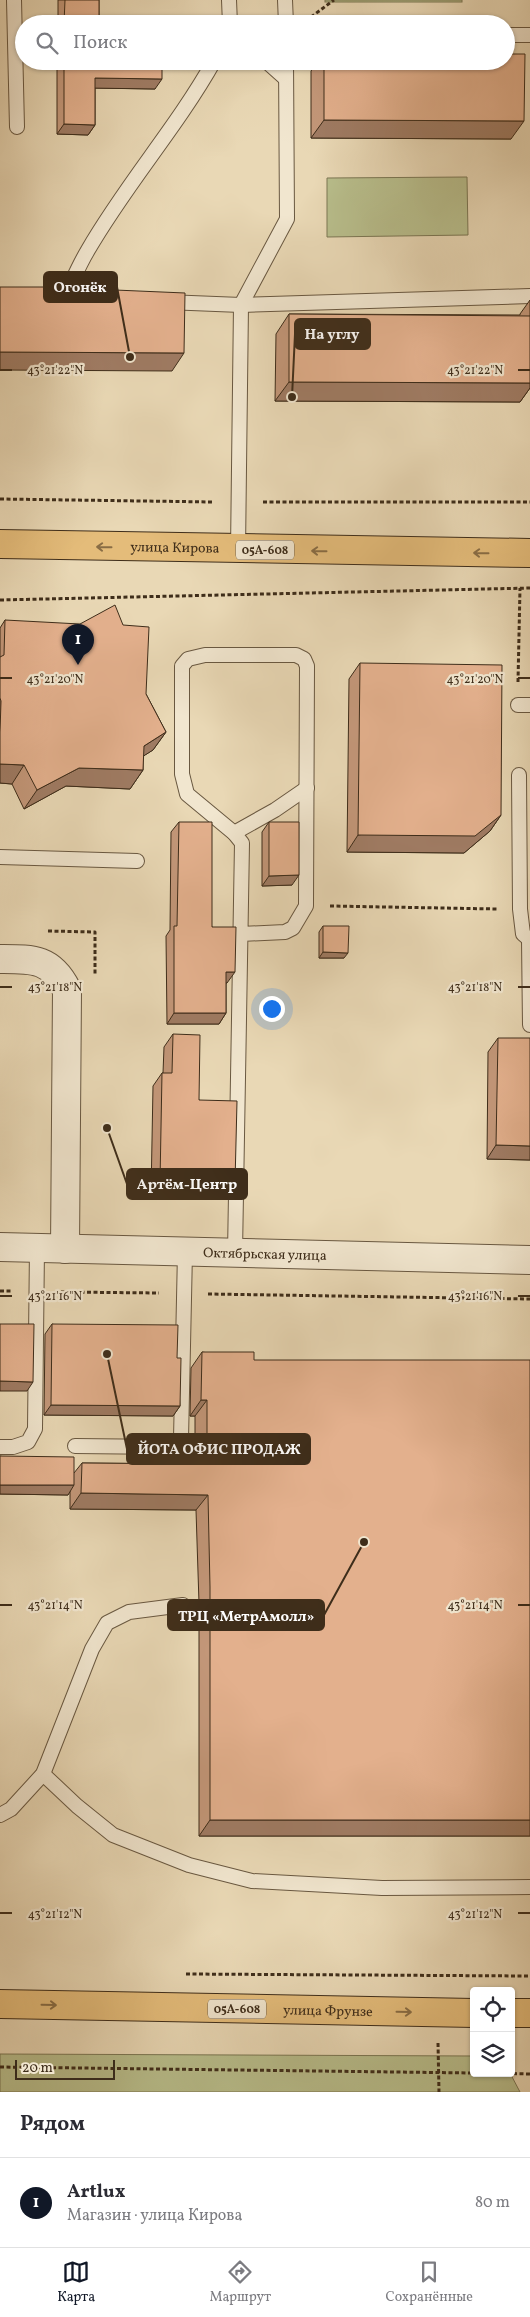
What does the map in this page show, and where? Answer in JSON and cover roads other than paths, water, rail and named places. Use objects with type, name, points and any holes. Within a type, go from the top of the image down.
[{"type":"main road","name":"улица Кирова","points":[[0,544],[238,550],[530,553]]},
{"type":"main road","name":"улица Фрунзе","points":[[0,2004],[470,2013]]},
{"type":"main road","points":[[515,2013],[530,2013]]},
{"type":"street","points":[[0,958],[33,959],[48,966],[59,974],[67,990],[65,1249]]},
{"type":"street","name":"Октябрьская улица","points":[[0,1248],[530,1260]]},
{"type":"lane","points":[[14,0],[15,42]]},
{"type":"lane","points":[[229,0],[230,15]]},
{"type":"lane","points":[[285,0],[286,15]]},
{"type":"lane","points":[[515,35],[530,35]]},
{"type":"lane","points":[[16,70],[17,127]]},
{"type":"lane","points":[[64,298],[87,251],[107,218],[198,90],[209,70]]},
{"type":"lane","points":[[276,70],[285,78]]},
{"type":"lane","points":[[238,550],[241,305],[287,219],[285,70]]},
{"type":"lane","points":[[153,301],[241,305],[530,296]]},
{"type":"lane","points":[[46,297],[84,299]]},
{"type":"lane","points":[[235,1253],[242,843],[234,833],[187,794],[182,774],[182,666],[188,659],[205,655],[296,655],[304,659],[306,666],[306,906],[293,928],[285,932],[241,934]]},
{"type":"lane","points":[[520,775],[520,909],[523,934],[530,940],[530,1025]]},
{"type":"lane","points":[[234,833],[275,810],[307,788]]},
{"type":"lane","points":[[0,857],[137,861]]},
{"type":"lane","points":[[0,1447],[13,1447],[28,1442],[35,1430],[37,1248]]},
{"type":"lane","points":[[75,1446],[169,1447],[178,1444],[181,1440],[185,1252]]},
{"type":"lane","points":[[0,1815],[11,1808],[43,1774],[92,1649],[107,1623],[129,1612],[183,1604]]},
{"type":"lane","points":[[43,1774],[77,1806],[113,1835],[188,1865],[252,1881],[382,1888],[530,1887]]},
{"type":"place","name":"Огонёк","points":[[130,357]]},
{"type":"place","name":"На углу","points":[[292,397]]},
{"type":"place","name":"Artlux","points":[[78,665]]},
{"type":"place","name":"Артём-Центр","points":[[107,1128]]},
{"type":"place","name":"ЙОТА ОФИС ПРОДАЖ","points":[[107,1354]]},
{"type":"place","name":"ТРЦ «МетрАмолл»","points":[[364,1542]]}]
